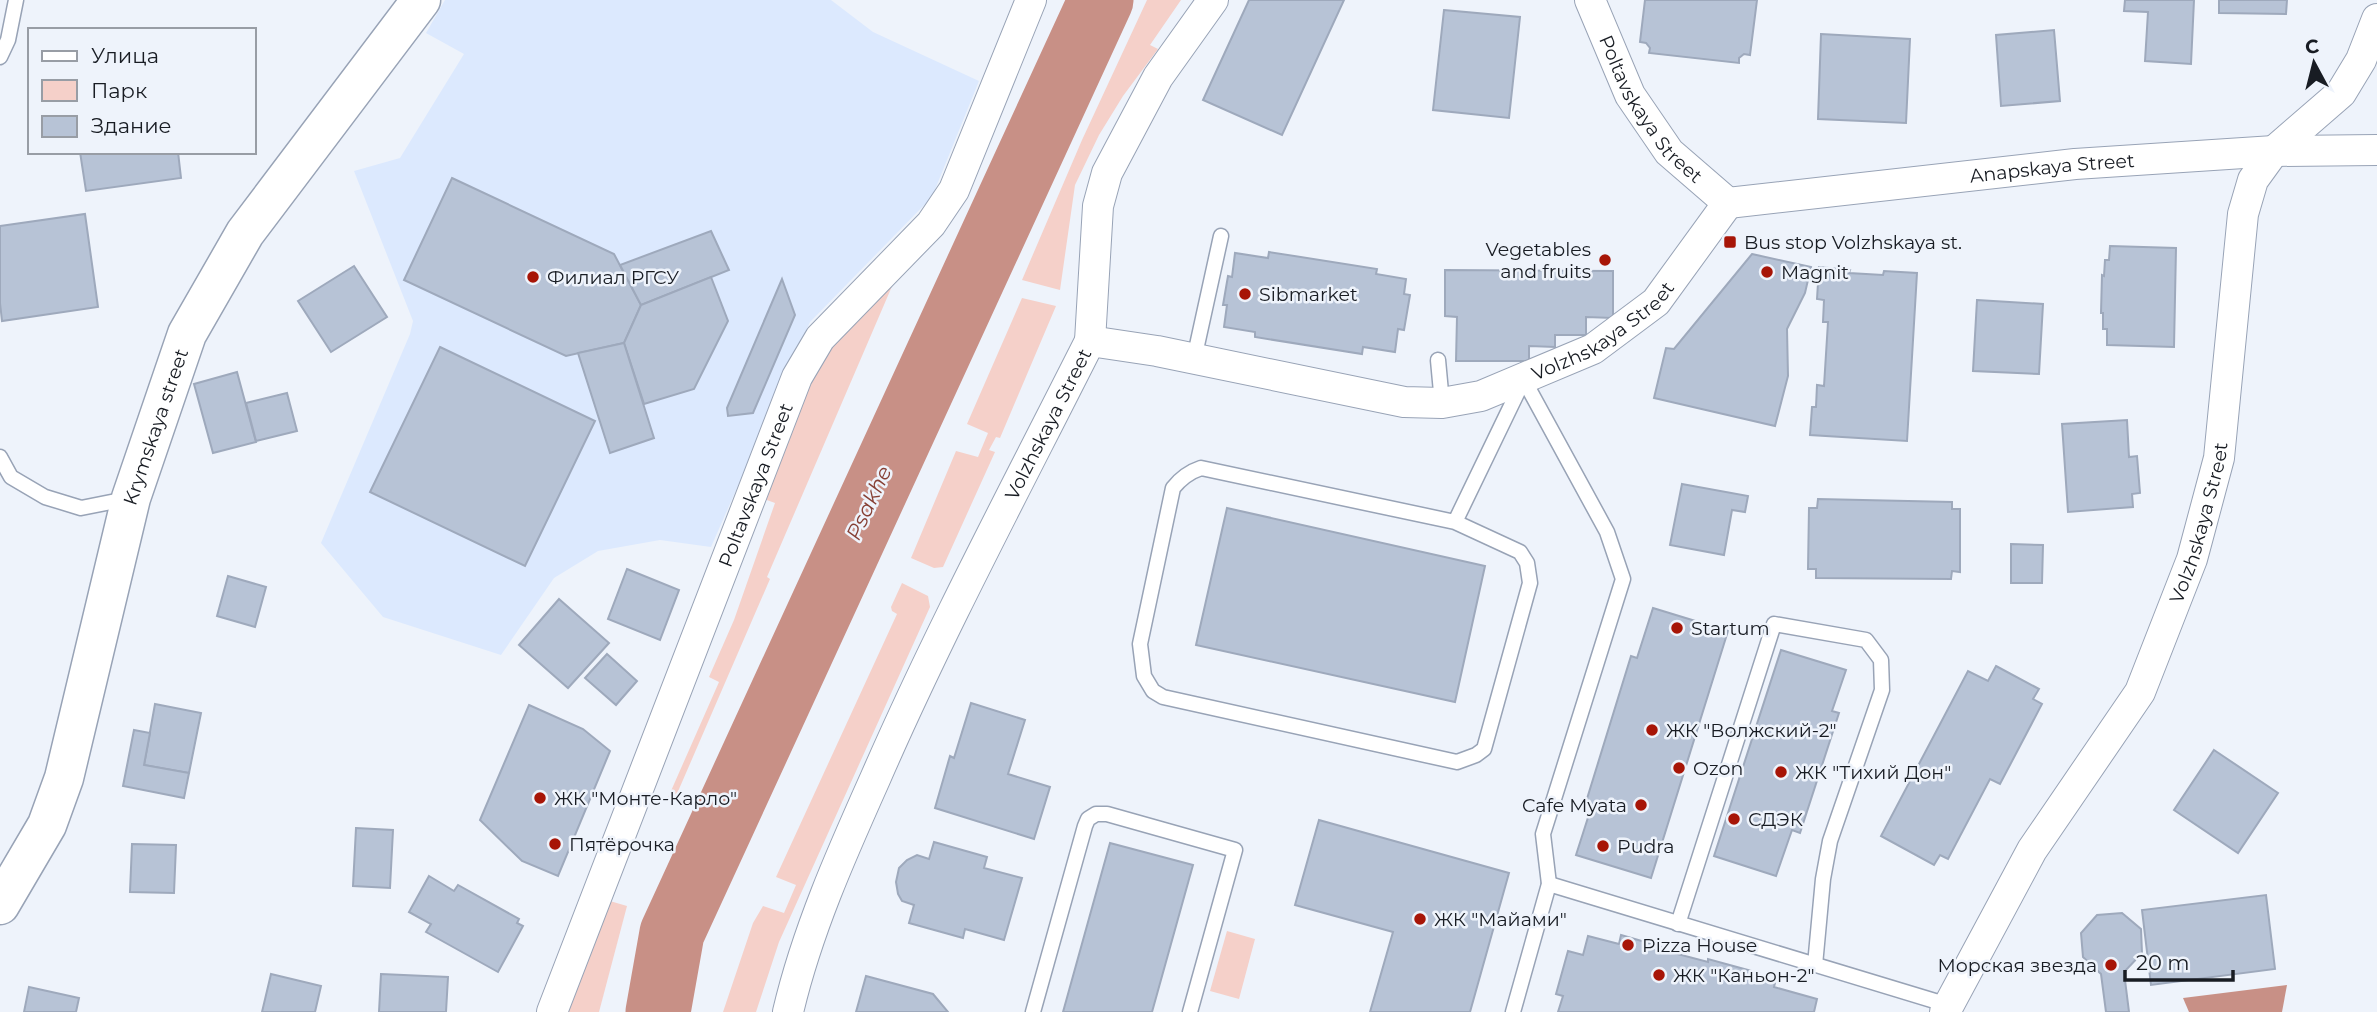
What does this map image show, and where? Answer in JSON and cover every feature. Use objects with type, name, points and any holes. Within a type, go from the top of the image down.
[{"type":"street","name":"Krymskaya street","points":[[0,905],[47,825],[64,778],[131,498],[187,334],[246,233],[421,0]]},
{"type":"street","name":"Poltavskaya Street","points":[[552,1012],[797,377],[820,338],[931,224],[954,190],[1031,0]]},
{"type":"street","points":[[1090,341],[1098,206],[1107,173],[1158,77],[1213,0]]},
{"type":"street","name":"Poltavskaya Street","points":[[1590,0],[1630,95],[1670,152],[1728,203]]},
{"type":"street","name":"Volzhskaya Street","points":[[1946,1009],[2032,850],[2140,692],[2192,559],[2219,458],[2244,214],[2253,180],[2274,151],[2341,93],[2361,60],[2377,19]]},
{"type":"street","name":"Anapskaya Street","points":[[1728,203],[2075,164],[2274,151],[2377,150]]},
{"type":"street","name":"Volzhskaya Street","points":[[788,1012],[796,977],[828,885],[903,714],[1090,341],[1194,359],[1404,402],[1441,402],[1481,396],[1593,349],[1656,302],[1728,203]]},
{"type":"lane","points":[[0,57],[8,40],[16,0]]},
{"type":"lane","points":[[1194,359],[1221,236]]},
{"type":"lane","points":[[1438,360],[1441,402]]},
{"type":"lane","points":[[1455,522],[1524,380]]},
{"type":"lane","points":[[1513,1012],[1549,884],[1543,834],[1623,579],[1607,532],[1524,380]]},
{"type":"lane","points":[[0,457],[11,477],[45,498],[81,508],[131,498]]},
{"type":"lane","points":[[1202,468],[1455,522],[1520,552],[1530,573],[1530,583],[1484,749],[1476,755],[1457,762],[1163,697],[1153,691],[1144,676],[1140,644],[1173,488],[1190,472],[1202,468]]},
{"type":"lane","points":[[1678,923],[1774,624],[1866,640],[1881,660],[1882,690],[1830,841],[1823,879],[1815,965]]},
{"type":"lane","points":[[1033,1012],[1085,826],[1088,818],[1096,814],[1107,814],[1235,850],[1190,1012]]},
{"type":"lane","points":[[1549,884],[1815,965],[1946,1009]]},
{"type":"shaded area","points":[[445,0],[831,0],[873,32],[979,81],[932,197],[810,322],[711,547],[660,540],[598,551],[554,578],[501,655],[383,617],[321,543],[410,334],[413,321],[354,171],[400,158],[464,54],[426,33]]},
{"type":"shaded area","points":[[2287,985],[2282,1012],[2189,1012],[2183,998]]},
{"type":"green space","points":[[1147,0],[1181,0],[1150,45],[1158,49],[1123,96],[1099,135],[1075,185],[1060,290],[1022,280],[1082,140]]},
{"type":"green space","points":[[902,263],[673,803],[667,800],[719,682],[709,677],[734,620],[775,503],[761,498],[798,406],[825,355]]},
{"type":"green space","points":[[1022,298],[1056,306],[1000,438],[996,437],[989,450],[995,452],[943,567],[934,568],[911,558],[956,451],[978,457],[988,433],[967,424]]},
{"type":"green space","points":[[902,583],[928,596],[930,607],[779,942],[756,1012],[723,1012],[753,923],[763,906],[784,913],[796,885],[776,877],[897,614],[891,607]]},
{"type":"green space","points":[[603,899],[627,906],[599,1012],[563,1012]]},
{"type":"green space","points":[[1227,931],[1255,939],[1239,999],[1210,991]]},
{"type":"building","points":[[1249,0],[1344,0],[1282,135],[1203,100]]},
{"type":"building","points":[[1645,0],[1757,0],[1750,55],[1744,54],[1739,58],[1739,63],[1649,53],[1650,48],[1646,43],[1640,42]]},
{"type":"building","points":[[2125,0],[2194,0],[2191,64],[2145,61],[2148,12],[2124,11]]},
{"type":"building","points":[[2219,0],[2287,0],[2286,14],[2219,13]]},
{"type":"building","points":[[1444,10],[1520,17],[1509,118],[1433,110]]},
{"type":"building","points":[[2054,30],[2060,101],[2001,106],[1996,35]]},
{"type":"building","points":[[1821,34],[1910,39],[1906,123],[1818,119]]},
{"type":"building","points":[[80,154],[178,154],[181,178],[86,191]]},
{"type":"building","points":[[452,178],[614,254],[641,305],[624,343],[566,356],[404,280]]},
{"type":"building","points":[[85,214],[98,307],[2,321],[0,226]]},
{"type":"building","points":[[711,231],[729,270],[641,305],[620,265]]},
{"type":"building","points":[[2110,246],[2176,248],[2174,347],[2107,345],[2107,329],[2103,329],[2101,313],[2102,275],[2104,276],[2105,260],[2109,260]]},
{"type":"building","points":[[1269,252],[1377,269],[1376,274],[1406,279],[1404,294],[1410,295],[1404,330],[1398,329],[1395,352],[1363,347],[1362,354],[1255,337],[1255,332],[1224,327],[1227,305],[1223,305],[1228,276],[1232,277],[1235,253],[1268,258]]},
{"type":"building","points":[[1752,254],[1811,267],[1805,293],[1787,329],[1788,376],[1775,426],[1654,398],[1666,348],[1674,349]]},
{"type":"building","points":[[354,266],[387,317],[331,352],[298,301]]},
{"type":"building","points":[[1819,267],[1850,270],[1849,273],[1917,273],[1907,441],[1810,435],[1817,385],[1824,386],[1828,322],[1823,322],[1824,300],[1817,299]]},
{"type":"building","points":[[1445,270],[1613,271],[1613,318],[1586,317],[1586,335],[1555,335],[1555,347],[1529,346],[1529,361],[1456,361],[1457,317],[1445,316]]},
{"type":"building","points":[[711,277],[728,321],[694,389],[644,404],[624,343],[641,305]]},
{"type":"building","points":[[782,279],[795,315],[753,413],[728,416],[727,408]]},
{"type":"building","points":[[1977,300],[2043,304],[2039,374],[1973,371]]},
{"type":"building","points":[[624,343],[654,438],[610,453],[578,353]]},
{"type":"building","points":[[440,347],[595,421],[525,566],[370,492]]},
{"type":"building","points":[[237,372],[256,442],[213,453],[194,384]]},
{"type":"building","points":[[287,393],[297,431],[256,441],[246,403]]},
{"type":"building","points":[[2127,420],[2129,457],[2137,456],[2140,493],[2132,494],[2133,507],[2068,512],[2062,424]]},
{"type":"building","points":[[1682,484],[1748,496],[1745,512],[1732,510],[1724,555],[1670,545]]},
{"type":"building","points":[[1818,499],[1952,502],[1952,509],[1960,509],[1960,572],[1952,571],[1951,579],[1816,578],[1816,569],[1808,569],[1809,508],[1817,508]]},
{"type":"building","points":[[1227,508],[1485,566],[1455,702],[1196,645]]},
{"type":"building","points":[[2011,544],[2043,545],[2042,583],[2011,583]]},
{"type":"building","points":[[627,569],[679,590],[660,640],[608,619]]},
{"type":"building","points":[[228,576],[266,587],[255,627],[217,616]]},
{"type":"building","points":[[559,599],[609,643],[568,688],[519,645]]},
{"type":"building","name":"ЖК \"Волжский-2\"","points":[[1653,608],[1728,631],[1651,878],[1576,855],[1592,805],[1586,802],[1631,656],[1637,658]]},
{"type":"building","name":"ЖК \"Тихий Дон\"","points":[[1781,650],[1846,670],[1832,711],[1839,713],[1800,833],[1792,830],[1776,876],[1714,856]]},
{"type":"building","points":[[607,654],[637,681],[616,705],[585,678]]},
{"type":"building","points":[[1996,666],[2039,689],[2033,699],[2042,704],[2000,784],[1990,779],[1948,859],[1940,855],[1934,865],[1881,836],[1968,671],[1988,681]]},
{"type":"building","points":[[971,703],[1025,720],[1008,774],[1050,787],[1034,839],[935,808],[950,756],[954,758]]},
{"type":"building","points":[[155,704],[201,713],[189,773],[144,765]]},
{"type":"building","name":"ЖК \"Монте-Карло\"","points":[[529,705],[583,729],[610,751],[558,876],[522,861],[480,820]]},
{"type":"building","points":[[134,730],[150,733],[144,765],[189,773],[184,798],[123,786]]},
{"type":"building","points":[[2214,750],[2278,793],[2238,853],[2174,810]]},
{"type":"building","name":"ЖК \"Майами\"","points":[[1319,820],[1509,873],[1470,1012],[1370,1012],[1393,932],[1295,905]]},
{"type":"building","points":[[356,828],[393,830],[390,888],[353,886]]},
{"type":"building","points":[[934,842],[987,857],[984,868],[1022,878],[1004,940],[965,929],[963,938],[909,923],[914,905],[902,901],[898,894],[896,882],[899,868],[917,855],[929,859]]},
{"type":"building","points":[[1110,843],[1193,865],[1152,1012],[1063,1012]]},
{"type":"building","points":[[132,844],[176,845],[174,893],[130,892]]},
{"type":"building","points":[[429,876],[454,891],[458,885],[519,919],[517,923],[523,926],[498,972],[426,932],[431,924],[409,912]]},
{"type":"building","points":[[2266,895],[2275,969],[2151,985],[2142,910]]},
{"type":"building","name":"Морская звезда","points":[[2122,913],[2141,929],[2142,953],[2124,972],[2129,1012],[2106,1012],[2101,974],[2083,957],[2081,933],[2097,915]]},
{"type":"building","name":"ЖК \"Каньон-2\"","points":[[1621,935],[1666,948],[1666,951],[1759,973],[1758,978],[1775,983],[1774,987],[1817,999],[1814,1012],[1558,1012],[1563,996],[1556,994],[1568,951],[1583,955],[1588,936],[1619,944]]},
{"type":"building","points":[[271,974],[321,986],[315,1012],[262,1012]]},
{"type":"building","points":[[381,974],[448,977],[446,1012],[379,1012]]},
{"type":"building","points":[[866,976],[933,994],[948,1012],[856,1012]]},
{"type":"building","points":[[29,987],[79,998],[76,1012],[24,1012]]},
{"type":"waterway","name":"Psakhe","points":[[658,1012],[672,933],[1101,0]]},
{"type":"place","name":"Bus stop Volzhskaya st.","points":[[1730,242]]},
{"type":"place","name":"Vegetables and fruits","points":[[1605,260]]},
{"type":"place","name":"Magnit","points":[[1767,272]]},
{"type":"place","name":"Филиал РГСУ","points":[[533,277]]},
{"type":"place","name":"Sibmarket","points":[[1245,294]]},
{"type":"place","name":"Startum","points":[[1677,628]]},
{"type":"place","name":"ЖК \"Волжский-2\"","points":[[1652,730]]},
{"type":"place","name":"Ozon","points":[[1679,768]]},
{"type":"place","name":"ЖК \"Тихий Дон\"","points":[[1781,772]]},
{"type":"place","name":"ЖК \"Монте-Карло\"","points":[[540,798]]},
{"type":"place","name":"Cafe Myata","points":[[1641,805]]},
{"type":"place","name":"СДЭК","points":[[1734,819]]},
{"type":"place","name":"Пятёрочка","points":[[555,844]]},
{"type":"place","name":"Pudra","points":[[1603,846]]},
{"type":"place","name":"ЖК \"Майами\"","points":[[1420,919]]},
{"type":"place","name":"Pizza House","points":[[1628,945]]},
{"type":"place","name":"Морская звезда","points":[[2111,965]]},
{"type":"place","name":"ЖК \"Каньон-2\"","points":[[1659,975]]}]
